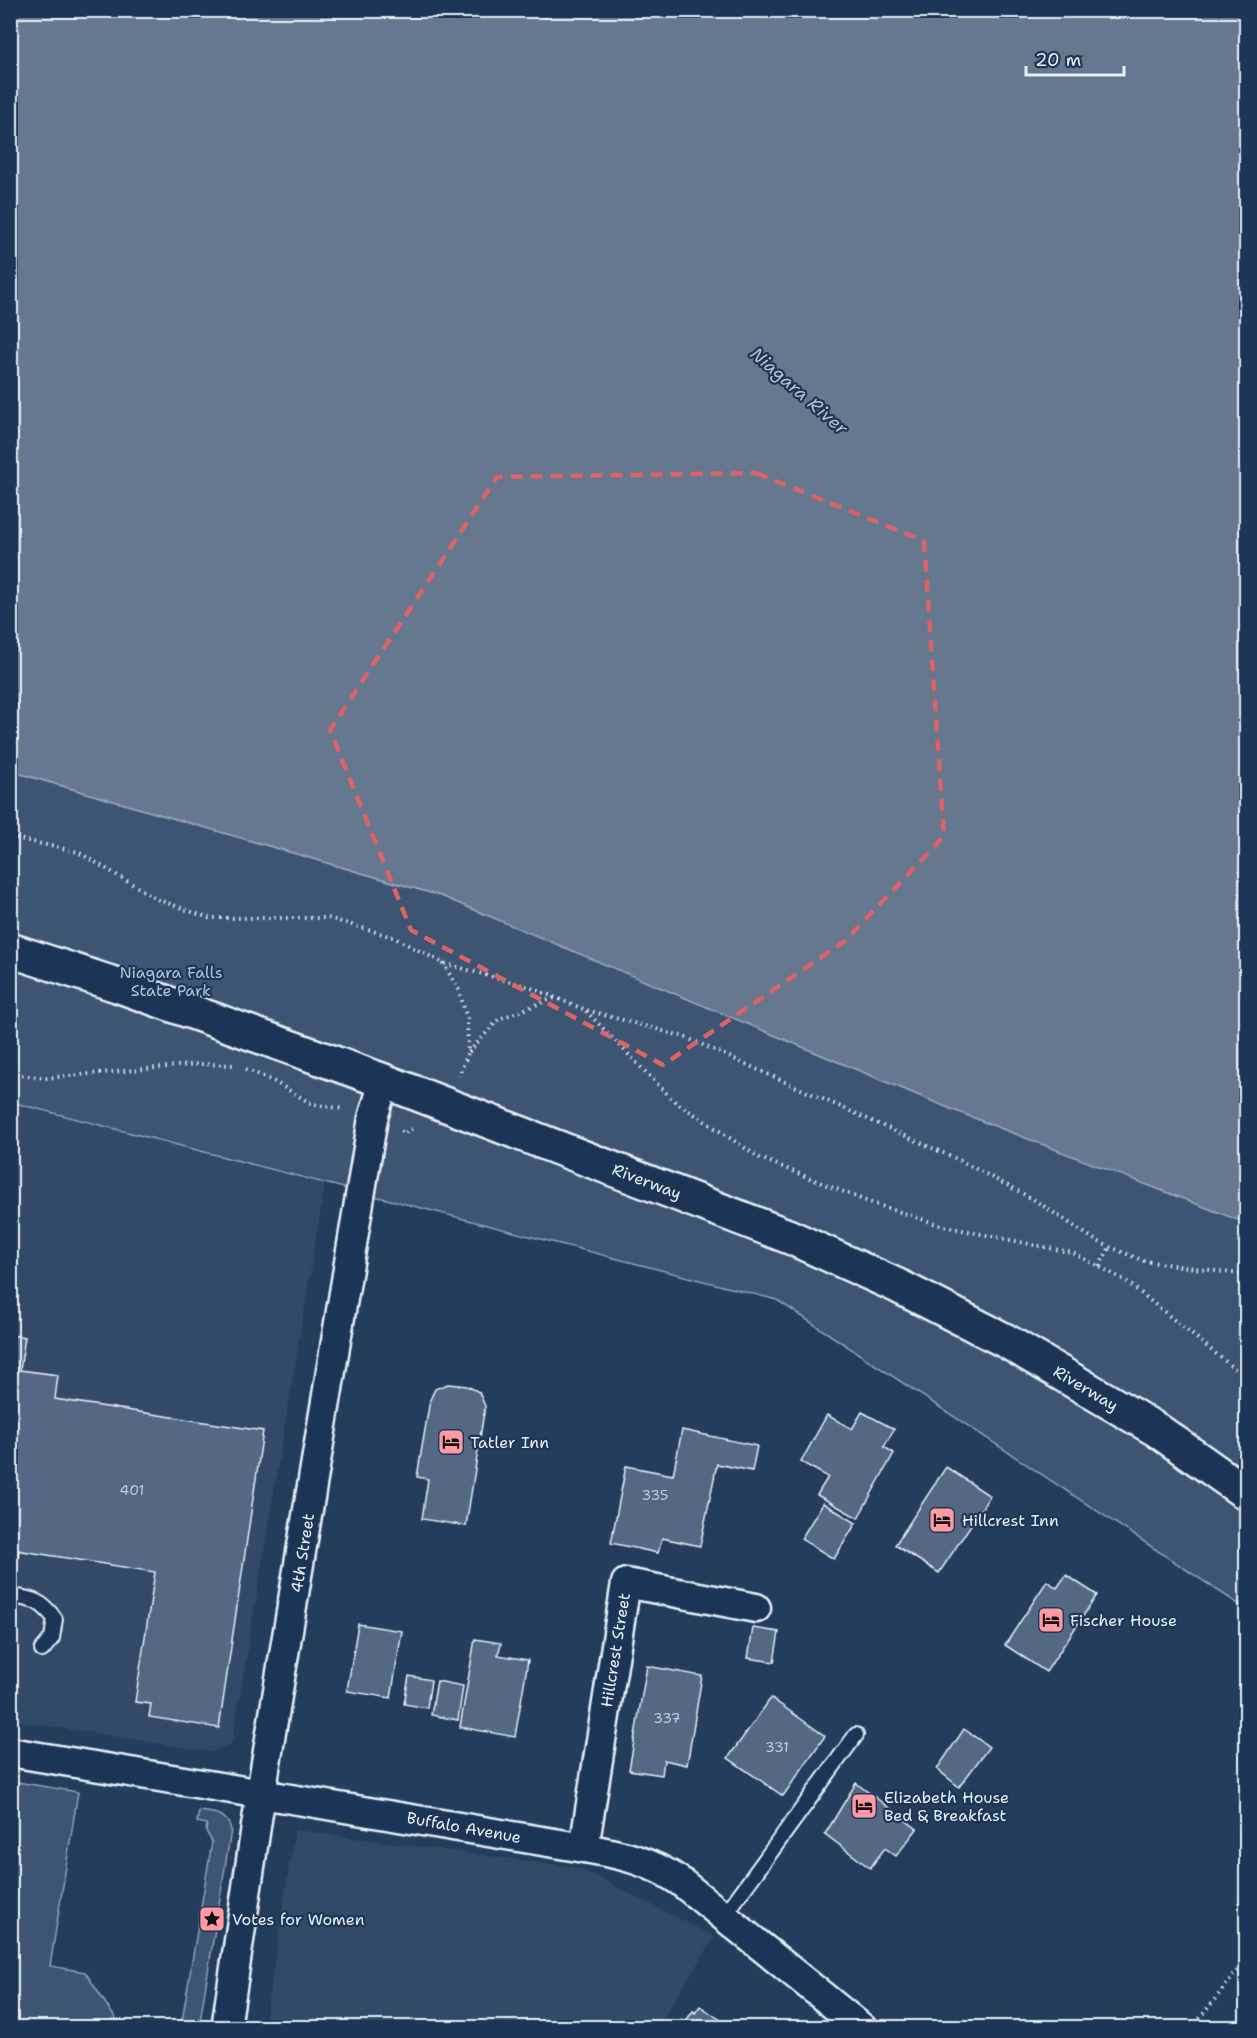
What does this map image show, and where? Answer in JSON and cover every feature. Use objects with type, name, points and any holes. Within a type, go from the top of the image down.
[{"type":"main road","name":"Riverway","points":[[10,950],[105,981],[384,1081],[790,1237],[953,1313],[1058,1370],[1157,1430],[1246,1493]]},
{"type":"street","name":"4th Street","points":[[230,2027],[261,1793],[373,1118],[384,1081]]},
{"type":"street","name":"Hillcrest Street","points":[[585,1848],[626,1583],[756,1608]]},
{"type":"street","name":"Buffalo Avenue","points":[[10,1752],[636,1858],[652,1864],[681,1882],[862,2028]]},
{"type":"lane","points":[[12,1596],[32,1599],[46,1607],[55,1618],[52,1638],[42,1650]]},
{"type":"lane","points":[[724,1916],[856,1735]]},
{"type":"path","points":[[10,837],[78,852],[159,900],[209,918],[328,918],[393,937],[443,963],[529,987],[586,1010],[685,1037],[959,1160],[1033,1199],[1095,1240],[1110,1247],[1144,1261],[1246,1275]]},
{"type":"path","points":[[443,963],[459,990],[467,1018],[468,1053]]},
{"type":"path","points":[[458,1079],[468,1053],[499,1019],[555,998]]},
{"type":"path","points":[[586,1010],[673,1100],[760,1158],[866,1202],[943,1226],[1073,1253],[1126,1281],[1246,1378]]},
{"type":"path","points":[[10,1074],[46,1078],[200,1064],[236,1065],[275,1082],[312,1104],[352,1110]]},
{"type":"path","points":[[1099,1266],[1110,1247]]},
{"type":"path","points":[[1191,2028],[1246,1960]]},
{"type":"highlighted area","points":[[756,473],[924,541],[944,836],[845,941],[663,1065],[411,930],[330,730],[497,477]]},
{"type":"shaded area","points":[[10,1102],[325,1184],[232,1743],[212,1752],[11,1720]]},
{"type":"shaded area","points":[[295,1830],[579,1868],[715,1937],[657,2027],[264,2027]]},
{"type":"green space","name":"Niagara Falls State Park","points":[[10,771],[441,896],[956,1111],[1246,1223],[1246,1609],[777,1300],[11,1102]]},
{"type":"green space","points":[[11,1781],[78,1792],[50,1966],[85,1972],[121,2027],[11,2027]]},
{"type":"green space","points":[[199,1811],[215,1813],[223,1817],[227,1820],[231,1830],[199,2027],[181,2027],[212,1842],[206,1831],[207,1824],[197,1822]]},
{"type":"water","name":"Niagara River","points":[[10,11],[1246,11],[1246,1223],[956,1111],[441,896],[11,771]]},
{"type":"building","points":[[10,1335],[25,1337],[20,1370],[58,1375],[55,1399],[263,1431],[219,1728],[149,1717],[151,1704],[135,1702],[155,1572],[10,1549]]},
{"type":"building","name":"Tatler Inn","points":[[448,1384],[467,1386],[479,1392],[485,1406],[466,1526],[422,1519],[428,1479],[417,1477],[430,1400],[435,1389]]},
{"type":"building","points":[[862,1412],[894,1429],[884,1447],[894,1453],[858,1518],[817,1495],[828,1477],[801,1462],[827,1415],[852,1429]]},
{"type":"building","points":[[682,1430],[757,1446],[752,1471],[717,1464],[700,1546],[662,1538],[658,1553],[611,1543],[626,1466],[673,1475]]},
{"type":"building","name":"Hillcrest Inn","points":[[946,1467],[990,1496],[939,1573],[895,1545]]},
{"type":"building","points":[[823,1503],[856,1523],[834,1559],[801,1539]]},
{"type":"building","points":[[10,1549],[19,1550],[10,1609]]},
{"type":"building","name":"Fischer House","points":[[1066,1575],[1097,1595],[1046,1672],[1005,1645],[1047,1581],[1057,1588]]},
{"type":"building","points":[[358,1624],[402,1631],[391,1698],[347,1691]]},
{"type":"building","points":[[753,1628],[779,1632],[774,1662],[748,1658]]},
{"type":"building","points":[[475,1639],[501,1643],[498,1655],[528,1660],[515,1737],[460,1727]]},
{"type":"building","points":[[647,1666],[702,1676],[687,1765],[664,1760],[662,1775],[629,1770]]},
{"type":"building","points":[[409,1676],[431,1680],[427,1708],[404,1704]]},
{"type":"building","points":[[437,1681],[463,1686],[458,1720],[431,1715]]},
{"type":"building","points":[[771,1698],[825,1736],[783,1796],[728,1758]]},
{"type":"building","points":[[964,1729],[989,1747],[959,1787],[937,1769]]},
{"type":"building","name":"Elizabeth House Bed & Breakfast","points":[[856,1783],[917,1829],[896,1856],[885,1848],[870,1868],[825,1834]]},
{"type":"building","points":[[700,2006],[731,2027],[681,2028],[693,2011],[695,2013]]},
{"type":"place","name":"Tatler Inn","points":[[451,1442]]},
{"type":"place","name":"Hillcrest Inn","points":[[942,1520]]},
{"type":"place","name":"Fischer House","points":[[1051,1620]]},
{"type":"place","name":"Elizabeth House Bed & Breakfast","points":[[864,1806]]},
{"type":"place","name":"Votes for Women","points":[[212,1919]]}]
